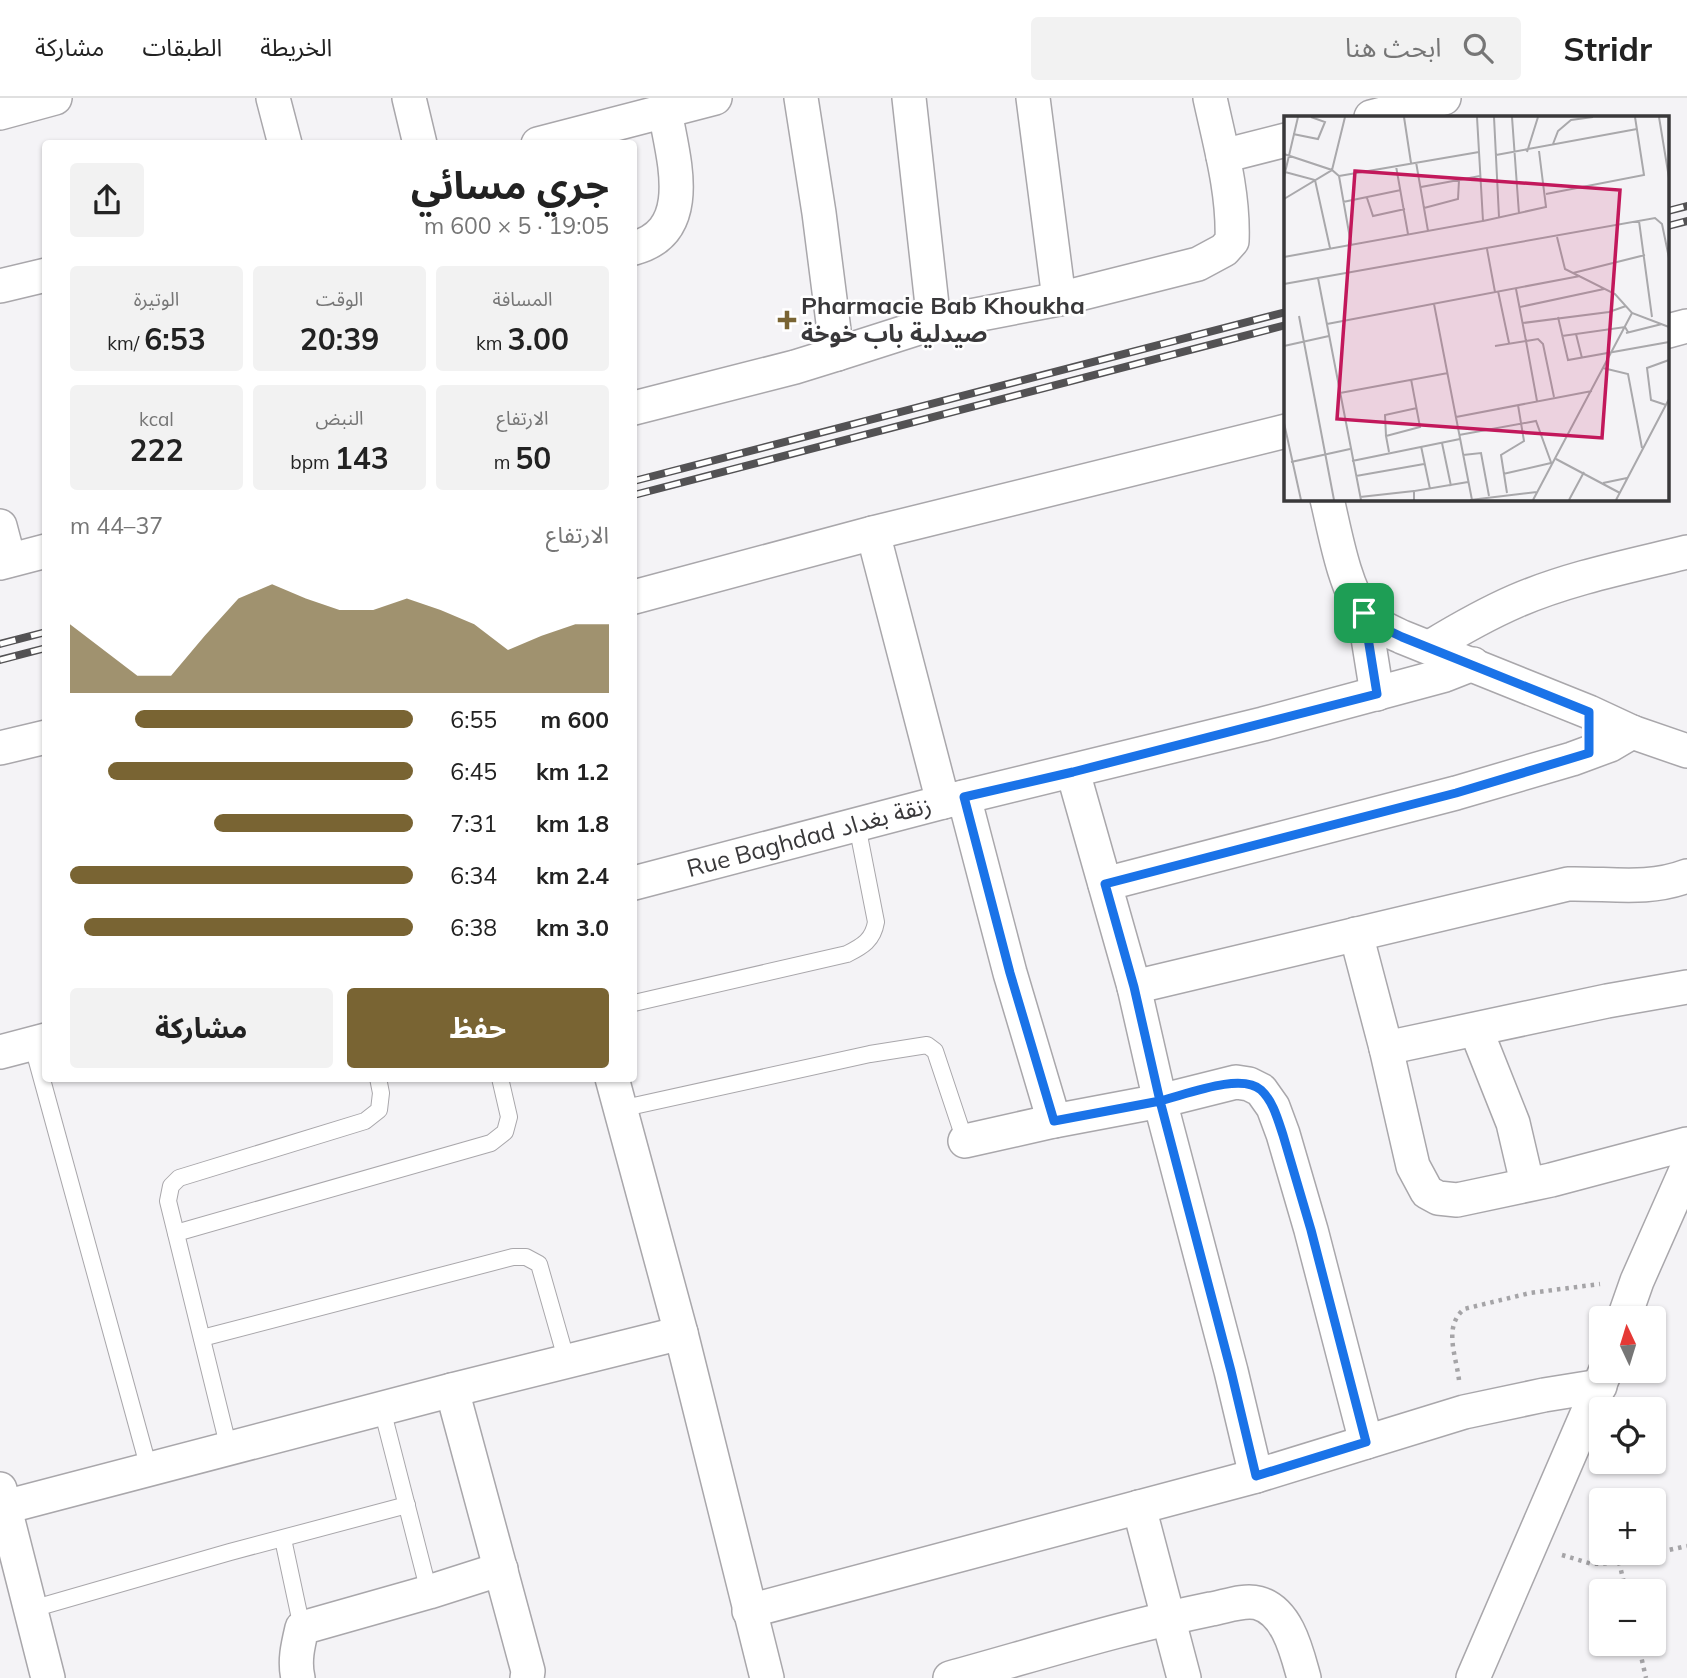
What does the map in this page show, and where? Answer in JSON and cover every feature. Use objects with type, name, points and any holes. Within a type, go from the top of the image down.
[{"type":"street","points":[[0,113],[55,98]]},
{"type":"street","points":[[273,98],[284,140]]},
{"type":"street","points":[[409,98],[419,140]]},
{"type":"street","points":[[553,140],[715,98]]},
{"type":"street","points":[[801,98],[837,354]]},
{"type":"street","points":[[909,98],[934,323]]},
{"type":"street","points":[[1033,98],[1059,299]]},
{"type":"street","points":[[637,407],[794,367],[934,323],[1059,299],[1198,264],[1224,250],[1232,241],[1232,226],[1223,156],[1210,98]]},
{"type":"street","points":[[1375,116],[1444,98]]},
{"type":"street","points":[[637,247],[643,246],[667,227],[675,205],[677,184],[665,111]]},
{"type":"street","points":[[1223,156],[1284,141]]},
{"type":"street","points":[[0,286],[42,276]]},
{"type":"street","points":[[1670,330],[1687,326]]},
{"type":"street","points":[[637,596],[873,533],[1284,431]]},
{"type":"street","points":[[1327,500],[1343,566],[1364,613],[1377,694]]},
{"type":"street","points":[[0,526],[4,562],[42,552]]},
{"type":"street","points":[[873,533],[1054,1121]]},
{"type":"street","points":[[1430,648],[1472,622],[1528,597],[1687,552]]},
{"type":"street","points":[[1364,613],[1377,625],[1430,648],[1632,732],[1687,751]]},
{"type":"street","name":"Rue Baghdad زنقة بغداد","points":[[637,882],[1377,694],[1445,675],[1473,664]]},
{"type":"street","points":[[1589,712],[1589,753]]},
{"type":"street","points":[[1105,884],[1456,793],[1589,753],[1632,732]]},
{"type":"street","points":[[0,748],[42,738]]},
{"type":"street","points":[[1073,772],[1134,987],[1160,1101],[1256,1476]]},
{"type":"street","points":[[1134,987],[1568,884],[1642,886],[1687,876]]},
{"type":"street","points":[[1356,934],[1413,1166],[1427,1192],[1438,1198],[1457,1200],[1551,1180],[1687,1144]]},
{"type":"street","points":[[1386,1048],[1687,987]]},
{"type":"street","points":[[1476,1030],[1513,1123],[1527,1183]]},
{"type":"street","points":[[0,1052],[39,1041]]},
{"type":"street","points":[[965,1141],[1160,1101],[1236,1082],[1261,1090],[1273,1107],[1283,1135],[1311,1230],[1366,1442]]},
{"type":"street","points":[[616,1093],[681,1333],[767,1678]]},
{"type":"street","points":[[1628,1306],[1637,1281],[1672,1236],[1687,1168]]},
{"type":"street","points":[[48,1678],[2,1498],[149,1469],[681,1333]]},
{"type":"street","points":[[749,1611],[1256,1476],[1464,1412],[1544,1395],[1589,1382]]},
{"type":"street","points":[[1473,1678],[1601,1383]]},
{"type":"street","points":[[452,1390],[528,1671],[527,1678]]},
{"type":"street","points":[[1139,1507],[1184,1678]]},
{"type":"street","points":[[298,1678],[296,1669],[302,1628],[501,1569]]},
{"type":"street","points":[[950,1678],[1168,1618],[1245,1603],[1258,1603],[1273,1611],[1294,1646],[1304,1678]]},
{"type":"lane","points":[[637,1002],[847,954],[868,941],[874,933],[876,922],[857,825]]},
{"type":"lane","points":[[616,1093],[927,1045],[935,1051],[965,1141]]},
{"type":"lane","points":[[50,1082],[149,1469]]},
{"type":"lane","points":[[229,1448],[168,1201],[171,1186],[179,1178],[365,1121],[379,1110],[381,1093],[379,1082]]},
{"type":"lane","points":[[176,1233],[491,1143],[505,1132],[509,1117],[501,1082]]},
{"type":"lane","points":[[202,1338],[513,1257],[526,1257],[539,1264],[567,1362]]},
{"type":"lane","points":[[382,1409],[429,1592]]},
{"type":"lane","points":[[32,1609],[407,1505]]},
{"type":"lane","points":[[283,1539],[302,1628]]},
{"type":"path","points":[[1464,1412],[1451,1326],[1456,1316],[1465,1309],[1530,1293],[1637,1281]]},
{"type":"path","points":[[1533,1542],[1560,1555],[1589,1563]]},
{"type":"path","points":[[1666,1551],[1687,1546]]},
{"type":"path","points":[[1641,1656],[1646,1678]]},
{"type":"railway","points":[[1670,210],[1687,206]]},
{"type":"railway","points":[[1670,225],[1687,221]]},
{"type":"railway","points":[[637,480],[1284,313]]},
{"type":"railway","points":[[637,494],[1284,326]]},
{"type":"railway","points":[[0,644],[42,633]]},
{"type":"railway","points":[[0,660],[42,649]]},
{"type":"place","name":"Pharmacie Bab Khoukha صيدلية باب خوخة","points":[[787,320]]},
{"type":"route","points":[[1364,613],[1377,625],[1402,637],[1589,712],[1589,753],[1456,793],[1105,884],[1134,987],[1160,1101],[1236,1082],[1261,1090],[1273,1107],[1311,1230],[1366,1442],[1256,1476],[1160,1101],[1054,1121],[1010,973],[964,797],[1073,772],[1377,694],[1364,613]]}]
